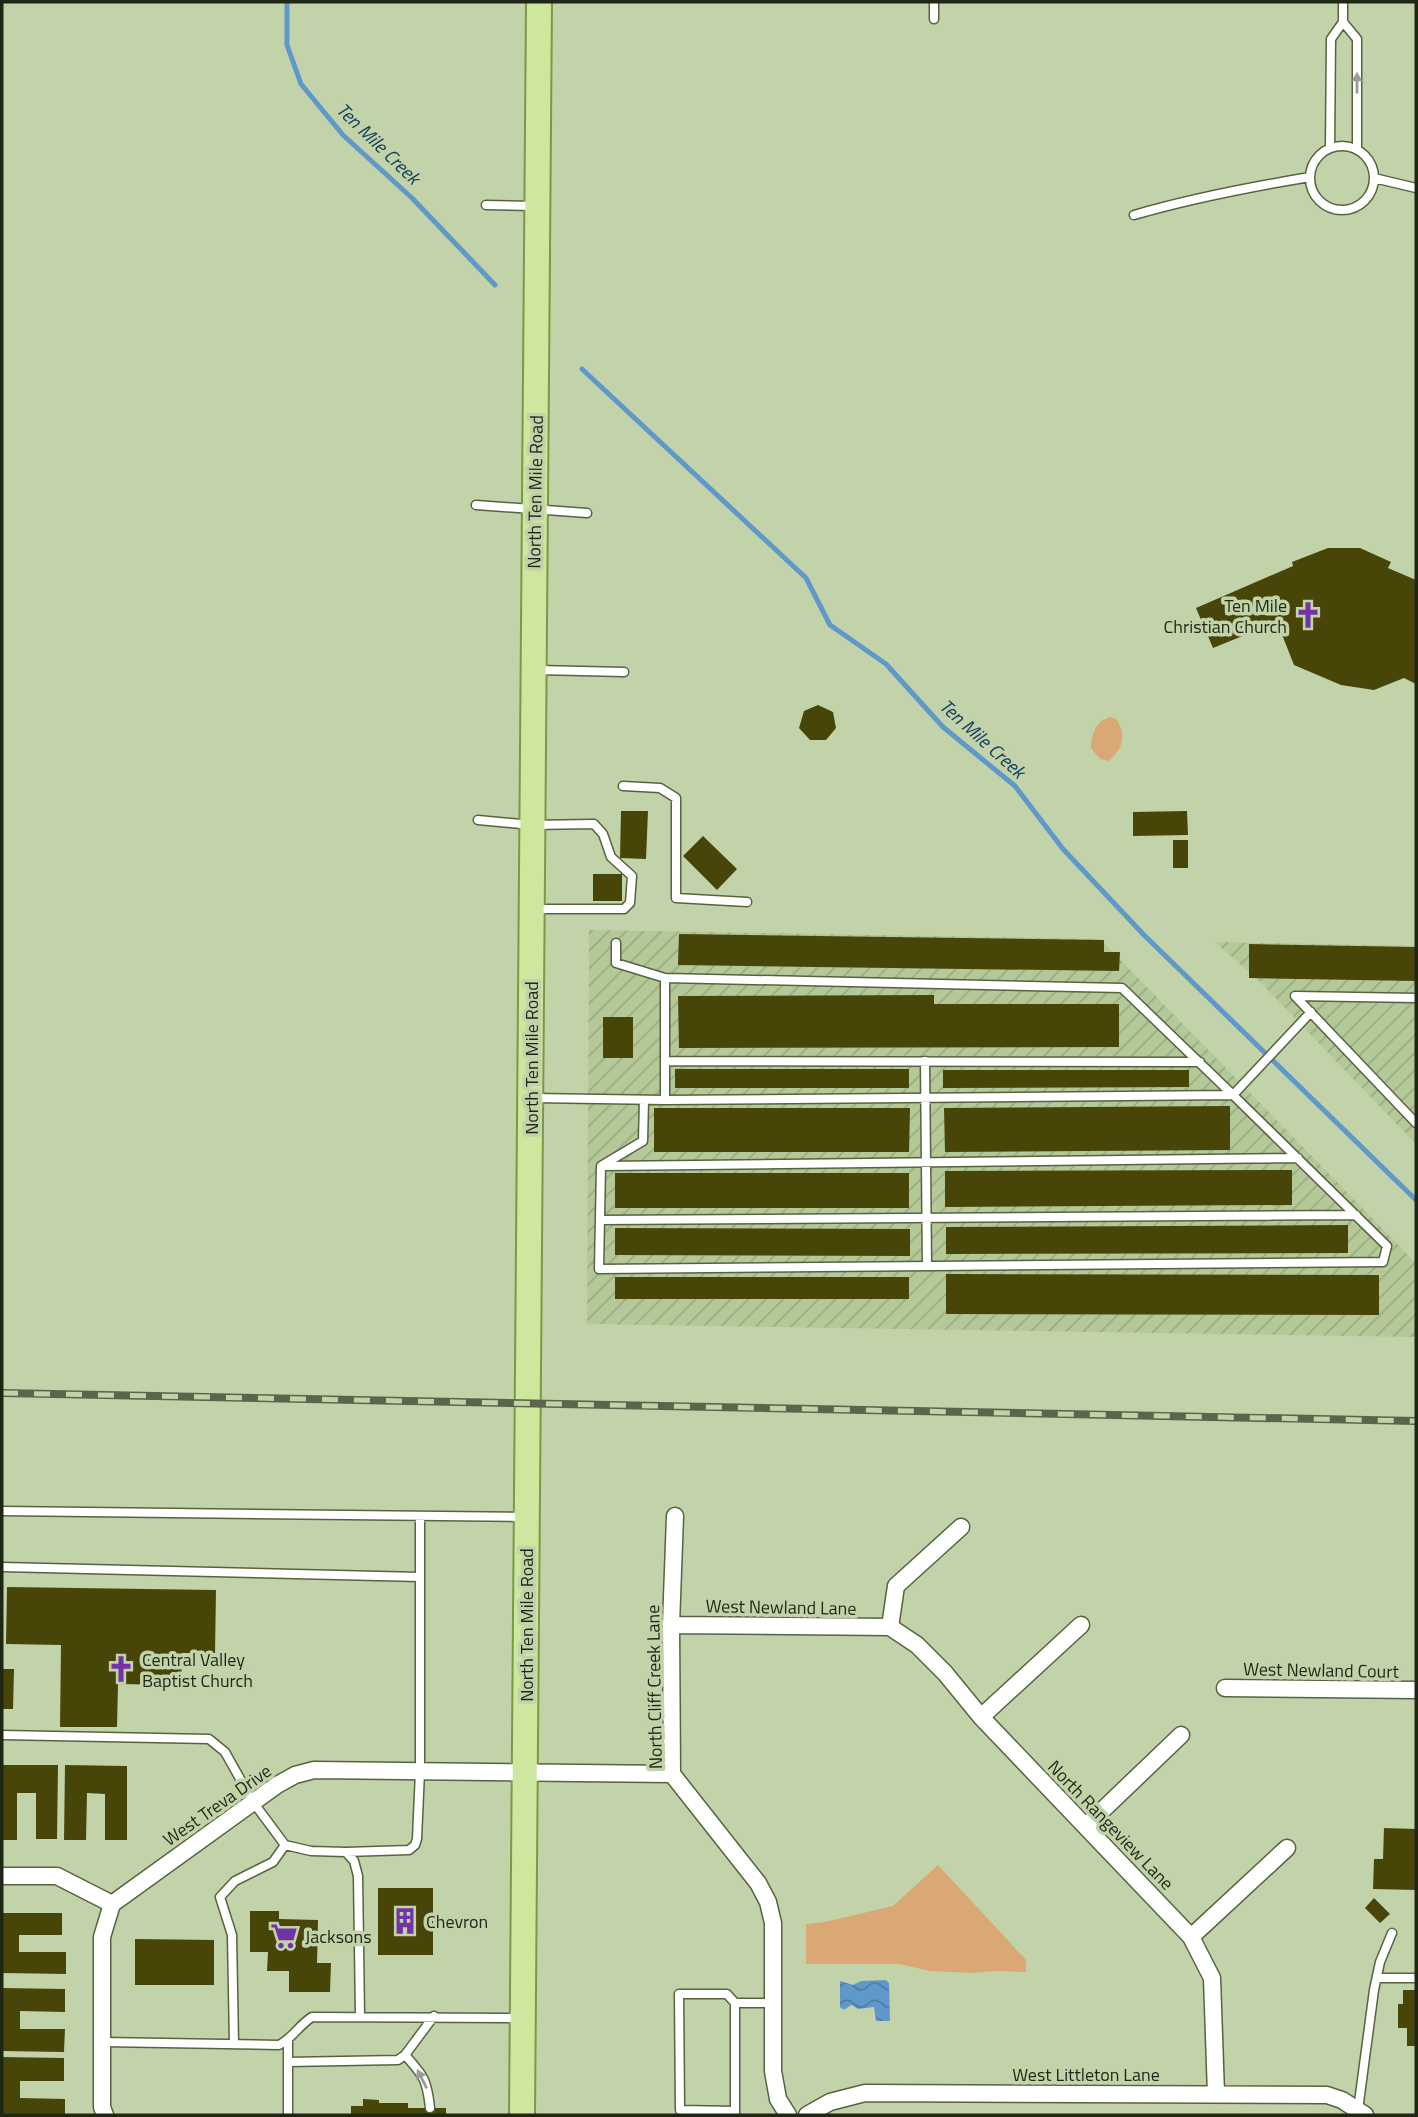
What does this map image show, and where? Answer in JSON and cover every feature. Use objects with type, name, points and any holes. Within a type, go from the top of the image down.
[{"type":"main road","name":"North Ten Mile Road","points":[[522,2115],[539,2]]},
{"type":"street","name":"North Cliff Creek Lane","points":[[675,1516],[671,1625],[672,1774],[758,1883],[768,1902],[774,1923],[774,2071],[778,2099],[788,2115]]},
{"type":"street","points":[[890,1627],[897,1586],[961,1527]]},
{"type":"street","name":"West Newland Lane","points":[[671,1625],[890,1627]]},
{"type":"street","points":[[981,1717],[1081,1625]]},
{"type":"street","name":"North Rangeview Lane","points":[[890,1627],[917,1645],[945,1673],[981,1717],[1191,1937],[1212,1978],[1216,2094]]},
{"type":"street","name":"West Newland Court","points":[[1225,1688],[1416,1690]]},
{"type":"street","points":[[1086,1826],[1181,1735]]},
{"type":"street","name":"West Treva Drive","points":[[112,1904],[277,1785],[295,1775],[314,1770],[672,1774]]},
{"type":"street","points":[[1191,1937],[1287,1848]]},
{"type":"street","points":[[2,1876],[57,1876],[112,1904],[102,1937],[102,2106],[105,2115]]},
{"type":"street","name":"West Littleton Lane","points":[[807,2115],[830,2102],[864,2093],[1327,2095],[1342,2100],[1361,2112]]},
{"type":"lane","points":[[934,2],[934,19]]},
{"type":"lane","points":[[1330,148],[1332,39],[1343,22],[1343,2]]},
{"type":"lane","points":[[1343,22],[1357,39],[1357,149]]},
{"type":"lane","points":[[1342,145],[1357,149],[1371,164],[1374,178],[1371,191],[1365,201],[1355,207],[1342,210],[1331,208],[1319,200],[1313,191],[1310,177],[1312,165],[1319,155],[1330,148],[1342,145]]},
{"type":"lane","points":[[1134,215],[1178,202],[1310,177]]},
{"type":"lane","points":[[1374,178],[1416,188]]},
{"type":"lane","points":[[486,205],[538,206]]},
{"type":"lane","points":[[476,505],[587,513]]},
{"type":"lane","points":[[534,670],[624,672]]},
{"type":"lane","points":[[623,786],[660,788],[676,798],[676,898],[747,902]]},
{"type":"lane","points":[[478,820],[532,825],[594,824],[603,834],[611,857],[632,876],[630,903],[624,909],[532,909]]},
{"type":"lane","points":[[601,1166],[599,1269],[1383,1262],[1387,1246],[1122,988],[665,978],[616,964],[616,943]]},
{"type":"lane","points":[[665,978],[665,1100]]},
{"type":"lane","points":[[1416,998],[1295,996],[1416,1123]]},
{"type":"lane","points":[[530,1098],[925,1099],[1233,1095],[1311,1013]]},
{"type":"lane","points":[[665,1061],[1200,1062]]},
{"type":"lane","points":[[925,1061],[927,1266]]},
{"type":"lane","points":[[601,1166],[643,1141],[644,1100]]},
{"type":"lane","points":[[601,1166],[1298,1158]]},
{"type":"lane","points":[[600,1220],[1356,1215]]},
{"type":"lane","points":[[2,1511],[527,1517]]},
{"type":"lane","points":[[2,1735],[209,1739],[225,1752],[253,1802],[285,1845],[311,1851],[409,1850],[417,1839],[420,1771],[420,1517]]},
{"type":"lane","points":[[2,1567],[420,1577]]},
{"type":"lane","points":[[234,2044],[232,1935],[220,1897],[235,1881],[274,1862],[285,1845]]},
{"type":"lane","points":[[346,1852],[354,1861],[358,1876],[359,2017]]},
{"type":"lane","points":[[1361,2112],[1377,1978],[1380,1962],[1392,1933]]},
{"type":"lane","points":[[1377,1978],[1416,1978]]},
{"type":"lane","points":[[679,1994],[727,1994],[735,2003],[735,2113],[680,2110],[679,1994]]},
{"type":"lane","points":[[735,2003],[774,2003]]},
{"type":"lane","points":[[102,2042],[279,2045],[292,2037],[299,2025],[312,2017],[523,2018]]},
{"type":"lane","points":[[288,2062],[398,2060],[405,2055],[434,2017]]},
{"type":"lane","points":[[288,2040],[288,2115]]},
{"type":"lane","points":[[405,2055],[423,2075],[428,2088],[430,2108]]},
{"type":"shaded area","points":[[1110,717],[1116,719],[1122,731],[1122,742],[1109,761],[1100,759],[1091,748],[1095,729]]},
{"type":"shaded area","points":[[589,930],[1100,939],[1416,1263],[1416,1337],[587,1324]]},
{"type":"shaded area","points":[[1215,942],[1416,946],[1416,1144],[1260,982]]},
{"type":"shaded area","points":[[938,1865],[1026,1960],[1026,1972],[930,1971],[899,1964],[806,1964],[806,1924],[893,1906]]},
{"type":"water","points":[[886,1980],[889,1983],[890,2021],[876,2021],[874,2007],[840,2007],[840,1981],[853,1985],[861,1981]]},
{"type":"building","name":"Ten Mile Christian Church","points":[[1328,548],[1360,548],[1391,562],[1388,568],[1416,580],[1416,684],[1404,678],[1374,690],[1341,685],[1294,665],[1277,622],[1213,648],[1196,608],[1293,566],[1292,562]]},
{"type":"building","points":[[818,705],[833,712],[836,728],[826,740],[810,740],[799,728],[804,711]]},
{"type":"building","points":[[621,811],[648,811],[646,859],[620,858]]},
{"type":"building","points":[[1187,811],[1188,835],[1133,836],[1133,812]]},
{"type":"building","points":[[703,836],[737,869],[717,890],[683,856]]},
{"type":"building","points":[[1173,840],[1188,840],[1188,868],[1173,868]]},
{"type":"building","points":[[593,874],[622,874],[622,901],[593,901]]},
{"type":"building","points":[[679,934],[1104,940],[1104,952],[1120,952],[1119,971],[678,965]]},
{"type":"building","points":[[1249,944],[1416,947],[1416,981],[1249,978]]},
{"type":"building","points":[[934,995],[934,1004],[1119,1004],[1119,1047],[679,1048],[678,996]]},
{"type":"building","points":[[603,1017],[633,1017],[633,1058],[603,1058]]},
{"type":"building","points":[[675,1069],[909,1069],[909,1088],[675,1088]]},
{"type":"building","points":[[943,1070],[1189,1070],[1189,1087],[943,1088]]},
{"type":"building","points":[[1230,1106],[1230,1150],[945,1152],[944,1108]]},
{"type":"building","points":[[654,1108],[910,1108],[909,1152],[654,1152]]},
{"type":"building","points":[[1292,1170],[1292,1205],[945,1207],[945,1171]]},
{"type":"building","points":[[615,1173],[909,1173],[909,1208],[615,1208]]},
{"type":"building","points":[[1348,1225],[1348,1253],[946,1254],[946,1227]]},
{"type":"building","points":[[615,1228],[910,1229],[910,1256],[615,1255]]},
{"type":"building","points":[[946,1274],[1379,1275],[1379,1315],[946,1314]]},
{"type":"building","points":[[615,1277],[909,1277],[909,1299],[615,1299]]},
{"type":"building","name":"Central Valley Baptist Church","points":[[7,1587],[216,1590],[215,1653],[182,1653],[181,1685],[118,1684],[117,1727],[60,1727],[61,1645],[6,1644]]},
{"type":"building","points":[[2,1669],[14,1669],[13,1709],[2,1709]]},
{"type":"building","points":[[2,1765],[58,1765],[57,1839],[36,1839],[36,1793],[17,1793],[17,1840],[2,1840]]},
{"type":"building","points":[[65,1765],[127,1766],[127,1840],[105,1840],[105,1794],[87,1793],[86,1840],[64,1840]]},
{"type":"building","points":[[1384,1828],[1416,1829],[1416,1890],[1373,1889],[1374,1859],[1383,1859]]},
{"type":"building","name":"Chevron","points":[[378,1888],[433,1888],[433,1955],[378,1955]]},
{"type":"building","points":[[1374,1898],[1390,1914],[1380,1923],[1365,1908]]},
{"type":"building","name":"Jacksons","points":[[250,1911],[279,1911],[279,1919],[318,1920],[317,1963],[331,1963],[330,1992],[289,1992],[289,1971],[267,1971],[268,1952],[250,1952]]},
{"type":"building","points":[[2,1913],[62,1913],[62,1935],[19,1935],[19,1952],[66,1952],[66,1974],[2,1973]]},
{"type":"building","points":[[135,1939],[214,1940],[214,1985],[135,1985]]},
{"type":"building","points":[[2,1988],[65,1989],[65,2012],[20,2011],[20,2029],[65,2029],[64,2052],[2,2051]]},
{"type":"building","points":[[1403,1990],[1416,1990],[1416,2046],[1407,2046],[1407,2028],[1398,2028],[1398,2004],[1403,2004]]},
{"type":"building","points":[[2,2057],[64,2058],[64,2081],[20,2081],[20,2098],[65,2099],[65,2115],[2,2115]]},
{"type":"building","points":[[363,2099],[379,2100],[379,2103],[408,2103],[408,2108],[446,2108],[446,2115],[351,2115],[351,2106],[363,2106]]},
{"type":"waterway","name":"Ten Mile Creek","points":[[287,2],[287,45],[301,84],[343,135],[412,198],[495,285]]},
{"type":"waterway","name":"Ten Mile Creek","points":[[582,369],[806,578],[830,625],[886,664],[943,727],[1015,786],[1063,849],[1144,935],[1416,1200]]},
{"type":"railway","points":[[2,1393],[1416,1421]]},
{"type":"place","name":"Ten Mile Christian Church","points":[[1308,615]]},
{"type":"place","name":"Central Valley Baptist Church","points":[[121,1669]]},
{"type":"place","name":"Chevron","points":[[405,1921]]},
{"type":"place","name":"Jacksons","points":[[284,1936]]}]
